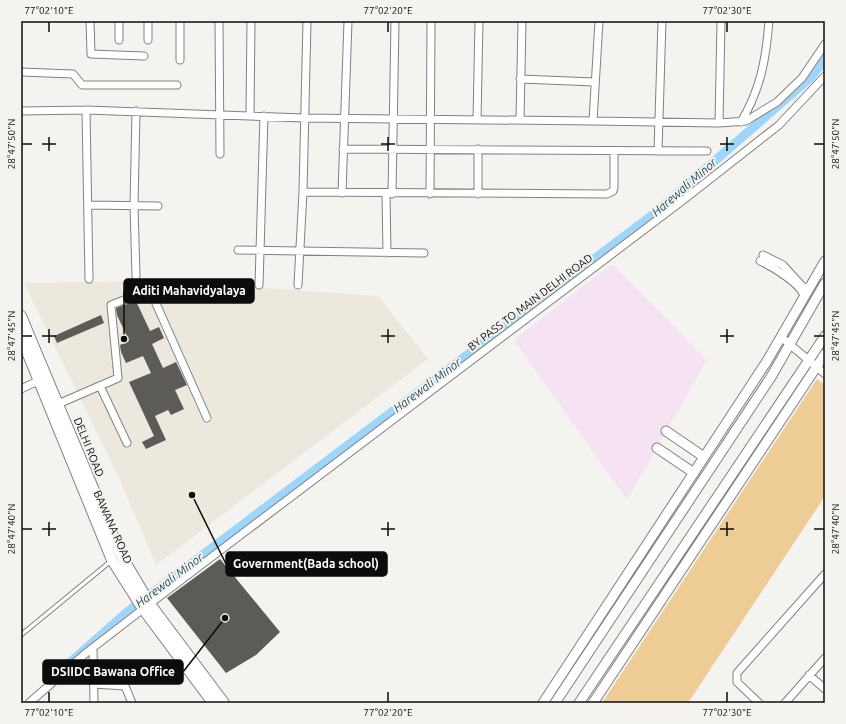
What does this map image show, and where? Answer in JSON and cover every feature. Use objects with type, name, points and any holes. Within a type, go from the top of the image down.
[{"type":"main road","points":[[543,703],[694,473],[781,337],[804,300],[825,261]]},
{"type":"main road","points":[[555,703],[767,384],[825,283]]},
{"type":"main road","name":"DELHI ROAD","points":[[21,316],[117,545],[123,568]]},
{"type":"main road","points":[[579,703],[825,336]]},
{"type":"main road","name":"BAWANA ROAD","points":[[21,337],[40,380],[112,560],[123,568],[145,604]]},
{"type":"main road","points":[[593,703],[825,354]]},
{"type":"main road","points":[[666,431],[704,457]]},
{"type":"main road","points":[[657,448],[694,473]]},
{"type":"main road","points":[[145,604],[210,691],[224,703]]},
{"type":"main road","points":[[210,691],[213,703]]},
{"type":"street","points":[[90,21],[91,54],[144,56]]},
{"type":"street","points":[[119,21],[119,40]]},
{"type":"street","points":[[148,21],[148,40]]},
{"type":"street","points":[[180,21],[180,60]]},
{"type":"street","points":[[219,21],[220,154]]},
{"type":"street","points":[[250,116],[251,21]]},
{"type":"street","points":[[298,285],[301,251],[307,21]]},
{"type":"street","points":[[342,193],[348,21]]},
{"type":"street","points":[[387,253],[392,150],[395,21]]},
{"type":"street","points":[[430,194],[431,21]]},
{"type":"street","points":[[477,120],[479,21]]},
{"type":"street","points":[[520,120],[522,21]]},
{"type":"street","points":[[593,121],[599,21]]},
{"type":"street","points":[[658,151],[662,21]]},
{"type":"street","points":[[719,123],[721,21]]},
{"type":"street","points":[[740,122],[755,97],[761,77],[766,52],[769,21]]},
{"type":"street","points":[[21,111],[136,111],[305,118],[740,122],[746,121],[760,114],[777,102],[802,78],[825,44]]},
{"type":"street","points":[[21,72],[73,74],[82,85],[177,85]]},
{"type":"street","name":"BY PASS TO MAIN DELHI ROAD","points":[[29,703],[145,604],[686,198],[779,125],[825,76]]},
{"type":"street","points":[[520,79],[595,82]]},
{"type":"street","points":[[86,110],[89,279]]},
{"type":"street","points":[[136,111],[134,206],[136,276]]},
{"type":"street","points":[[259,285],[264,116]]},
{"type":"street","points":[[343,149],[707,151]]},
{"type":"street","points":[[478,149],[478,194]]},
{"type":"street","points":[[303,192],[389,194],[611,193],[614,188],[614,151]]},
{"type":"street","points":[[88,205],[158,206]]},
{"type":"street","points":[[238,250],[424,253]]},
{"type":"street","points":[[804,300],[802,291],[761,258],[783,265],[806,288],[813,284]]},
{"type":"street","points":[[58,404],[118,378],[111,305],[150,290],[207,418]]},
{"type":"street","points":[[781,337],[816,368],[825,374]]},
{"type":"street","points":[[21,389],[40,380]]},
{"type":"street","points":[[100,386],[127,443]]},
{"type":"street","points":[[759,703],[738,682],[737,673],[825,574]]},
{"type":"street","points":[[93,648],[94,703]]},
{"type":"street","points":[[785,703],[825,658]]},
{"type":"street","points":[[809,675],[825,689]]},
{"type":"street","points":[[94,684],[125,686],[132,703]]},
{"type":"lane","points":[[21,635],[112,560]]},
{"type":"shaded area","points":[[612,264],[707,360],[627,500],[514,340]]},
{"type":"shaded area","points":[[168,281],[378,296],[428,359],[156,565],[119,478],[24,283]]},
{"type":"shaded area","points":[[817,379],[825,385],[825,496],[688,703],[602,703]]},
{"type":"building","points":[[136,301],[150,331],[159,327],[164,338],[152,344],[163,368],[176,362],[187,385],[175,390],[184,409],[171,415],[168,410],[155,416],[166,440],[146,449],[142,442],[154,436],[129,382],[151,373],[143,356],[126,363],[121,352],[120,345],[129,341],[117,315],[116,308]]},
{"type":"building","points":[[101,315],[104,323],[57,343],[54,336]]},
{"type":"building","points":[[220,559],[280,632],[256,655],[226,673],[167,598]]},
{"type":"waterway","name":"Harewali Minor","points":[[58,673],[127,612],[655,213],[811,77],[825,60]]},
{"type":"place","name":"Aditi Mahavidyalaya","points":[[124,339]]},
{"type":"place","name":"Government(Bada school)","points":[[192,495]]},
{"type":"place","name":"DSIIDC Bawana Office","points":[[225,618]]}]
